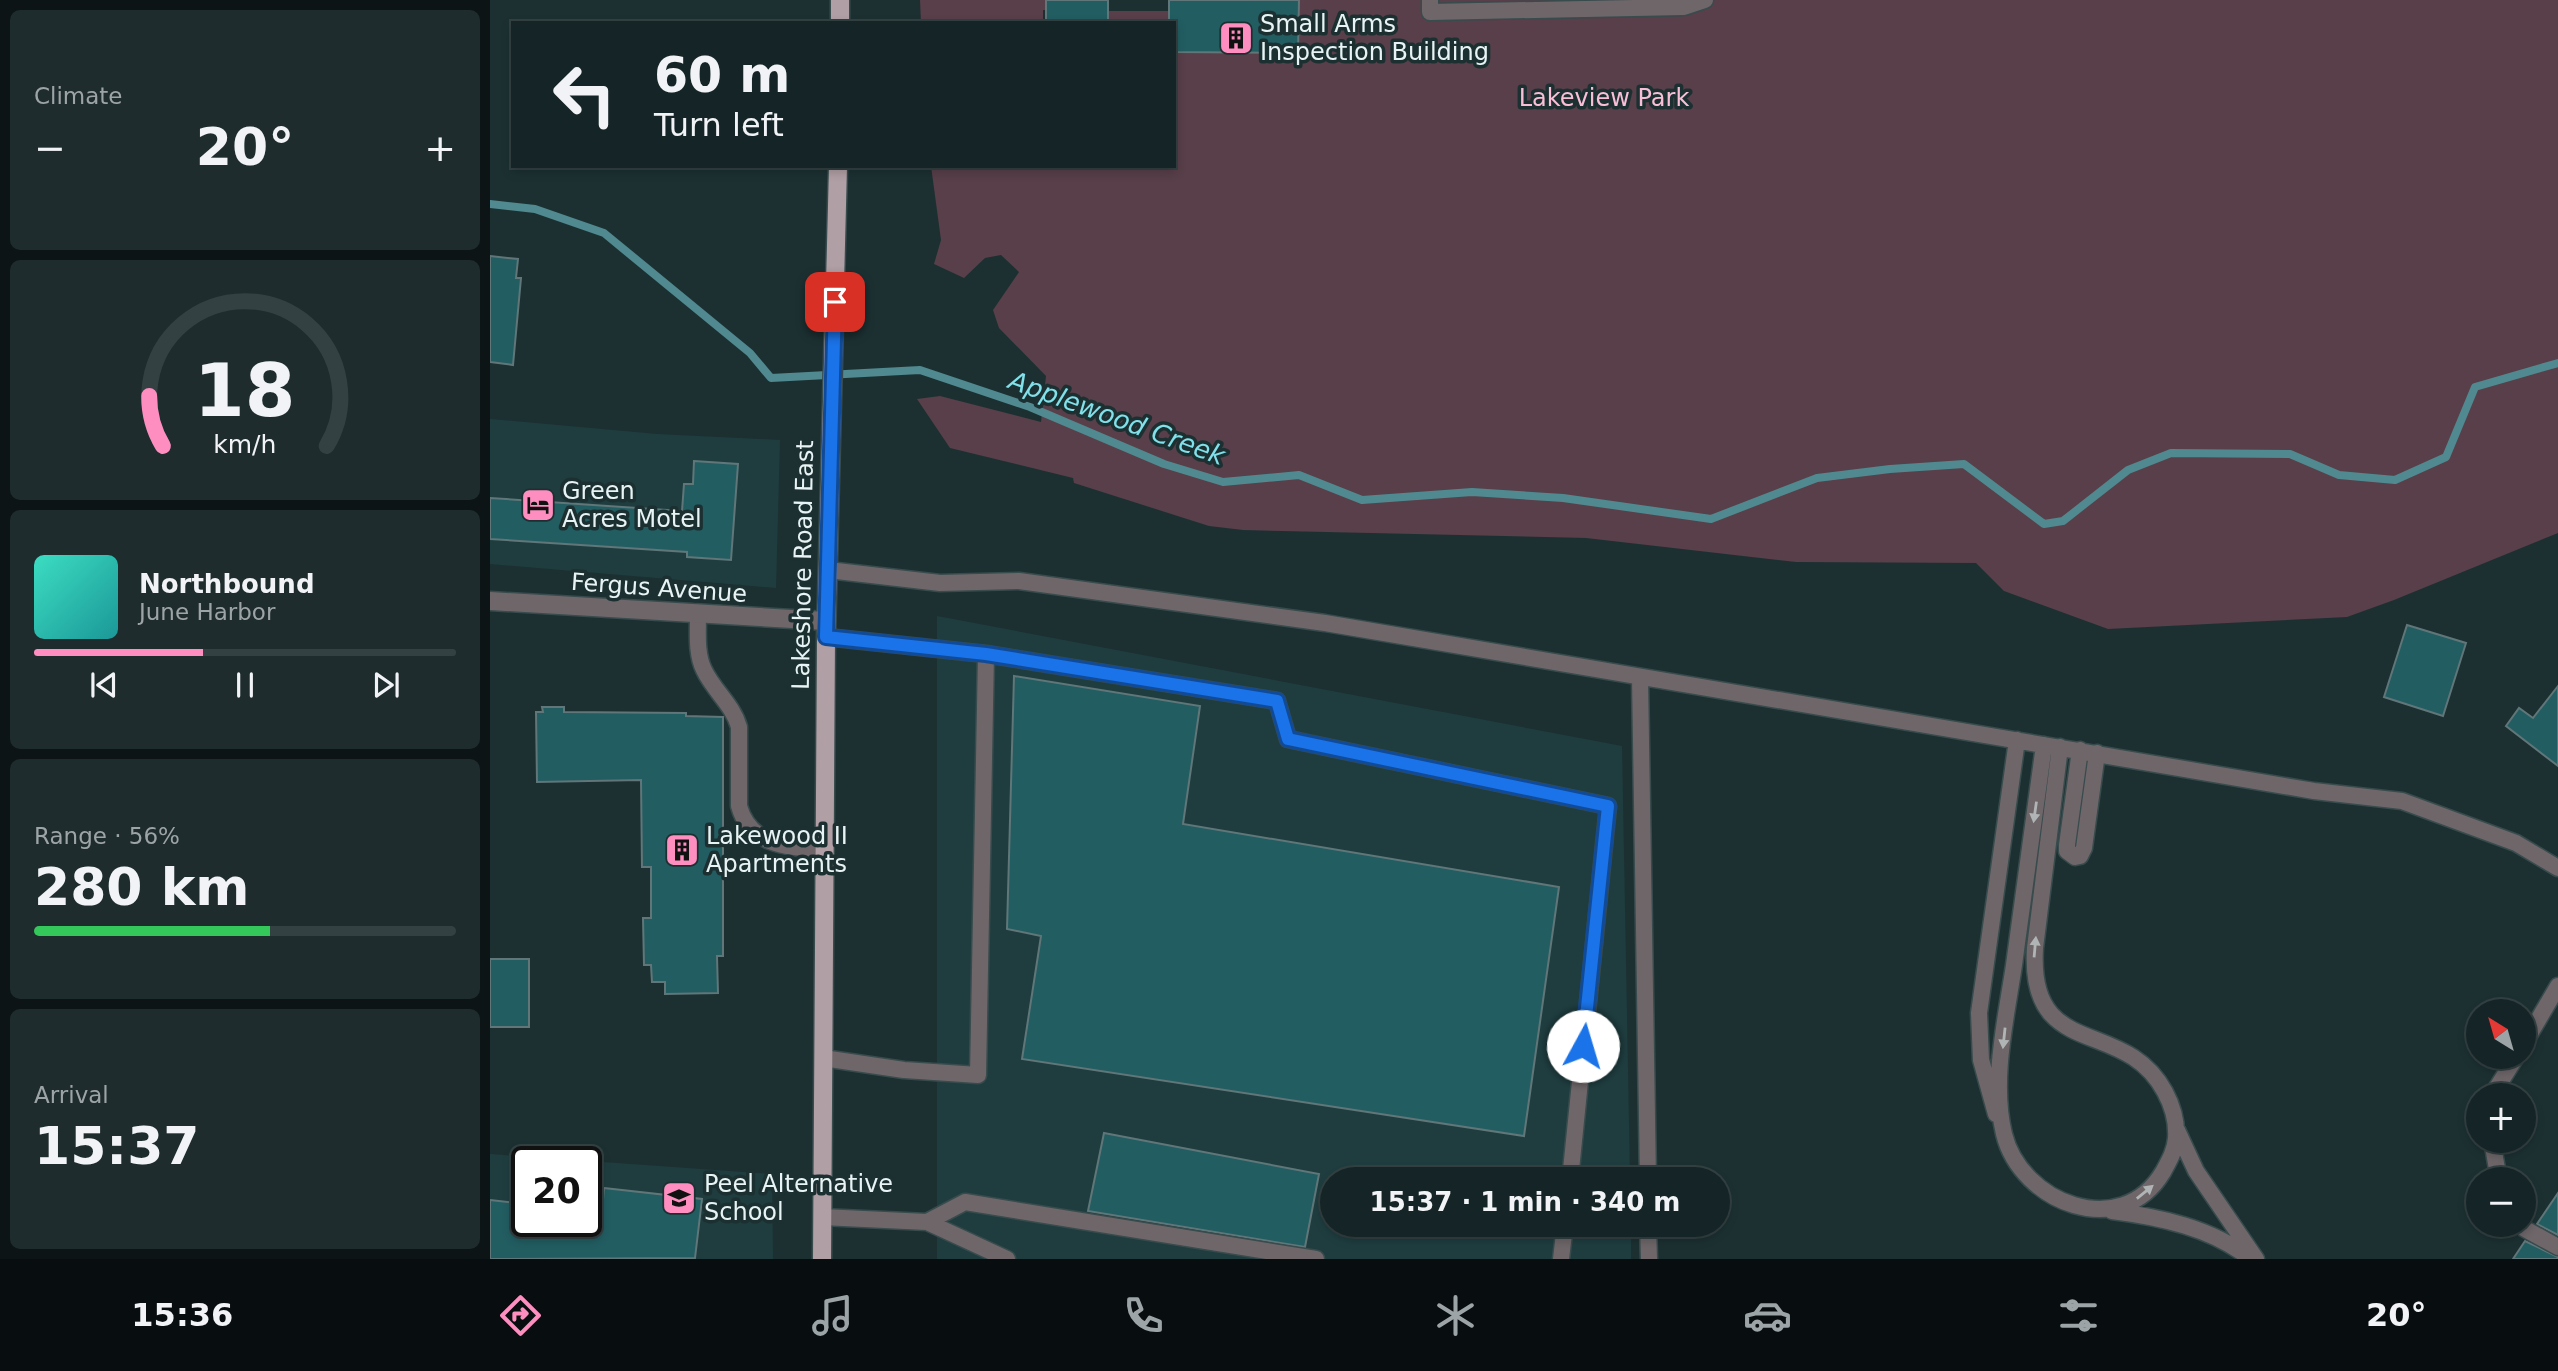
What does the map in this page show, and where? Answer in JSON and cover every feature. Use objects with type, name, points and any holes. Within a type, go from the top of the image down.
[{"type":"main road","points":[[839,0],[840,21]]},
{"type":"main road","name":"Lakeshore Road East","points":[[822,1259],[826,629],[838,168]]},
{"type":"street","name":"Fergus Avenue","points":[[490,601],[698,615],[826,629]]},
{"type":"lane","points":[[1430,0],[1430,12],[1684,7],[1705,0]]},
{"type":"lane","points":[[828,570],[930,583],[1018,581],[1325,623],[2314,790],[2402,801],[2516,843],[2558,867]]},
{"type":"lane","points":[[698,615],[699,656],[703,669],[736,715],[739,727],[739,806],[742,815],[756,834],[768,841],[781,846],[824,850]]},
{"type":"lane","points":[[826,629],[1277,701],[1288,739],[1608,806],[1571,1167]]},
{"type":"lane","points":[[823,1058],[904,1070],[978,1076],[986,654]]},
{"type":"lane","points":[[1640,678],[1648,1167]]},
{"type":"lane","points":[[2017,740],[1979,1013],[1981,1060],[1991,1100],[2005,1137],[2016,1160],[2034,1183],[2046,1192],[2076,1205],[2166,1220],[2213,1237],[2253,1259]]},
{"type":"lane","points":[[2052,746],[2035,948],[2034,980],[2037,990],[2046,1007],[2062,1025],[2121,1049],[2149,1069],[2166,1095],[2175,1125],[2196,1171],[2253,1259]]},
{"type":"lane","points":[[2005,1137],[2000,1100],[2004,1036],[2052,746]]},
{"type":"lane","points":[[2080,750],[2067,845],[2067,851],[2075,857],[2080,856],[2084,848],[2097,753]]},
{"type":"lane","points":[[2536,1024],[2558,986]]},
{"type":"lane","points":[[2106,1210],[2138,1199],[2158,1180],[2175,1148],[2175,1125]]},
{"type":"lane","points":[[927,1222],[965,1202],[1316,1259]]},
{"type":"lane","points":[[822,1217],[927,1222],[1007,1259]]},
{"type":"lane","points":[[2536,1235],[2558,1247]]},
{"type":"lane","points":[[1562,1259],[1564,1237]]},
{"type":"lane","points":[[1648,1237],[1649,1259]]},
{"type":"shaded area","points":[[490,419],[657,434],[780,440],[776,588],[490,564]]},
{"type":"shaded area","points":[[937,616],[1622,746],[1630,1167],[1320,1167],[1320,1237],[1631,1237],[1631,1259],[937,1259]]},
{"type":"shaded area","name":"Peel Alternative School","points":[[490,1154],[511,1155],[511,1237],[602,1237],[602,1162],[772,1174],[773,1259],[490,1259]]},
{"type":"green space","points":[[920,0],[1046,0],[1043,21],[921,21]]},
{"type":"green space","name":"Lakeview Park","points":[[1299,0],[2558,0],[2558,533],[2347,617],[2108,629],[2004,591],[1976,563],[1796,562],[1586,538],[1243,530],[1209,526],[1074,483],[1073,478],[950,448],[917,399],[940,396],[1041,422],[1046,376],[999,328],[993,310],[1019,272],[1001,255],[985,258],[964,278],[934,264],[941,240],[931,168],[1176,168],[1176,52],[1298,53]]},
{"type":"green space","points":[[1108,11],[1169,11],[1169,21],[1108,21]]},
{"type":"building","points":[[1046,0],[1108,0],[1108,21],[1046,21]]},
{"type":"building","name":"Small Arms Inspection Building","points":[[1169,0],[1299,0],[1298,53],[1176,52],[1176,21],[1169,21]]},
{"type":"building","points":[[490,256],[518,259],[516,278],[521,278],[513,365],[490,362]]},
{"type":"building","name":"Green Acres Motel","points":[[694,461],[738,464],[731,560],[687,557],[687,552],[490,539],[490,498],[682,511],[684,484],[693,484]]},
{"type":"building","points":[[2407,625],[2466,643],[2443,716],[2384,697]]},
{"type":"building","points":[[1014,676],[1200,706],[1183,824],[1559,887],[1524,1136],[1022,1059],[1041,936],[1007,929]]},
{"type":"building","points":[[2558,686],[2558,766],[2506,726],[2519,708],[2533,718]]},
{"type":"building","name":"Lakewood II Apartments","points":[[542,707],[564,707],[564,712],[686,713],[686,716],[723,717],[723,956],[717,956],[718,993],[665,994],[665,982],[652,982],[651,965],[644,965],[643,918],[651,918],[651,867],[642,867],[641,780],[537,782],[536,712],[543,712]]},
{"type":"building","points":[[490,959],[529,959],[529,1027],[490,1027]]},
{"type":"building","points":[[1104,1133],[1319,1174],[1305,1247],[1088,1211]]},
{"type":"building","points":[[604,1188],[702,1199],[695,1258],[490,1259],[490,1200],[511,1202],[511,1237],[602,1237]]},
{"type":"building","points":[[2558,1193],[2558,1235],[2537,1224]]},
{"type":"building","points":[[2525,1241],[2558,1257],[2558,1259],[2513,1259]]},
{"type":"waterway","name":"Applewood Creek","points":[[490,204],[535,209],[604,233],[750,353],[771,378],[920,370],[1030,407],[1164,464],[1223,482],[1299,475],[1362,500],[1472,492],[1563,498],[1711,519],[1817,478],[1964,464],[2044,524],[2063,521],[2128,470],[2171,453],[2290,454],[2339,475],[2395,480],[2446,457],[2475,387],[2558,363]]},
{"type":"place","name":"Small Arms Inspection Building","points":[[1236,38]]},
{"type":"place","name":"Green Acres Motel","points":[[538,505]]},
{"type":"place","name":"Lakewood II Apartments","points":[[682,850]]},
{"type":"place","name":"Peel Alternative School","points":[[679,1198]]},
{"type":"route","points":[[835,302],[826,637],[986,654],[1277,701],[1288,739],[1608,806],[1583,1046]]}]
